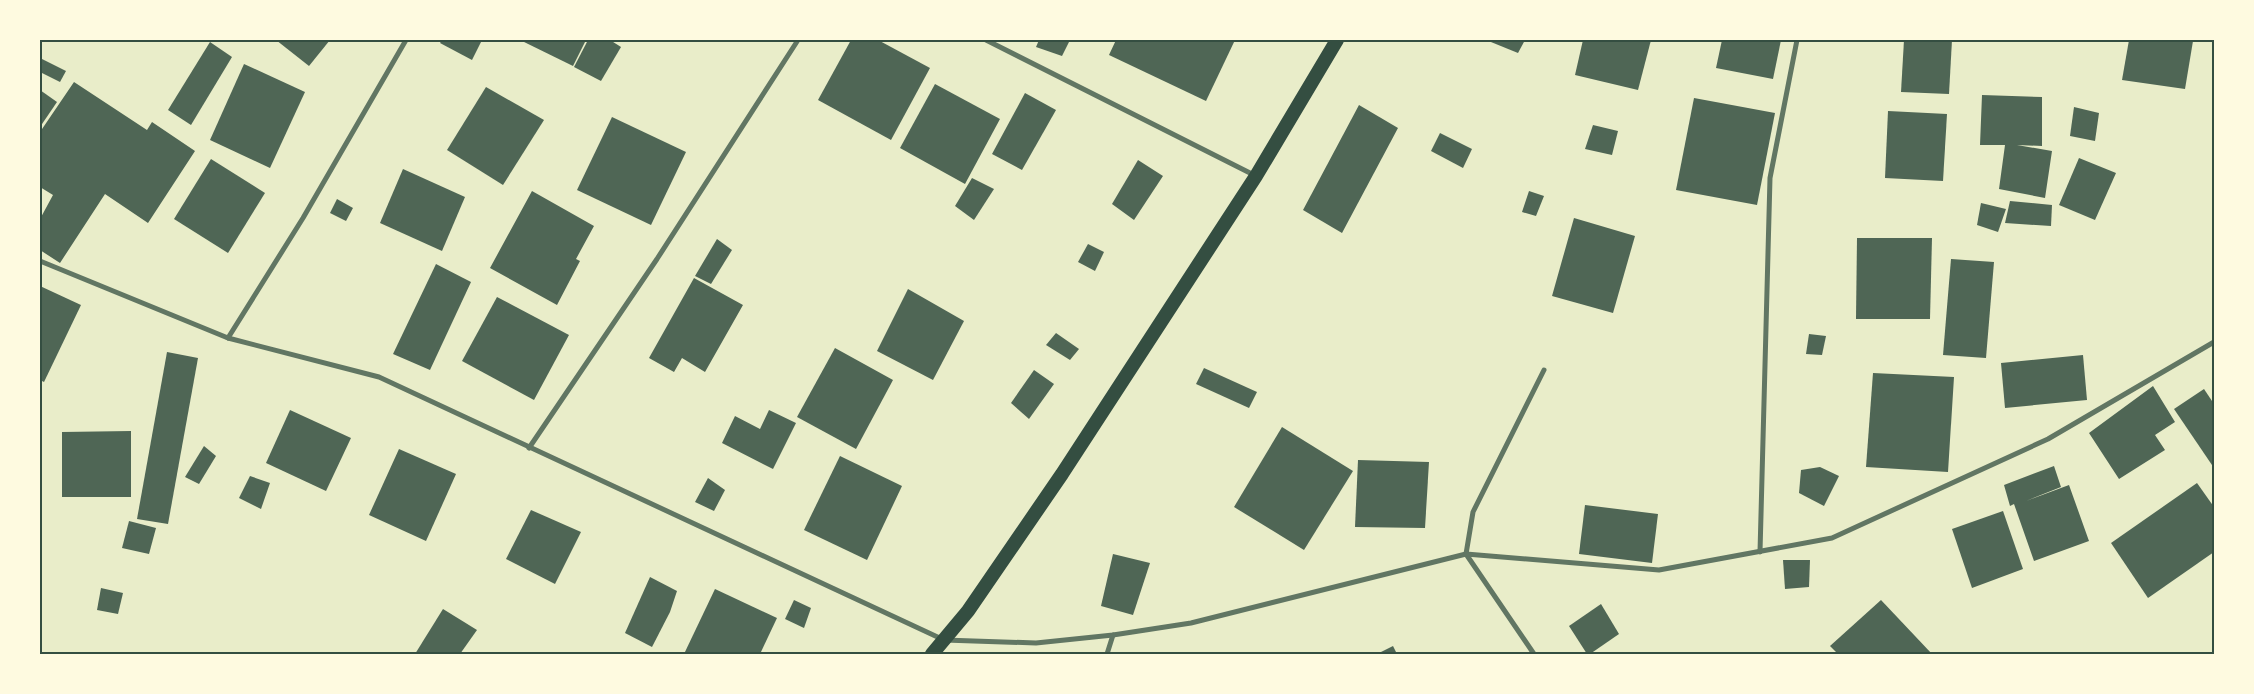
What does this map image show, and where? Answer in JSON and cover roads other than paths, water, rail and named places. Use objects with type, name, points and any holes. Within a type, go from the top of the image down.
[{"type":"highway","points":[[932,654],[968,611],[1062,474],[1256,176],[1337,40]]},
{"type":"street","points":[[228,338],[303,218],[406,40]]},
{"type":"street","points":[[529,448],[657,259],[798,40]]},
{"type":"street","points":[[986,40],[1256,176]]},
{"type":"street","points":[[1760,552],[1770,178],[1797,40]]},
{"type":"street","points":[[40,261],[228,338],[379,378],[944,640],[1036,643],[1113,635],[1191,622],[1466,554],[1659,570],[1832,538],[2048,439],[2214,342]]},
{"type":"street","points":[[1534,654],[1466,554],[1473,512],[1544,370]]},
{"type":"street","points":[[1107,654],[1113,635]]}]
